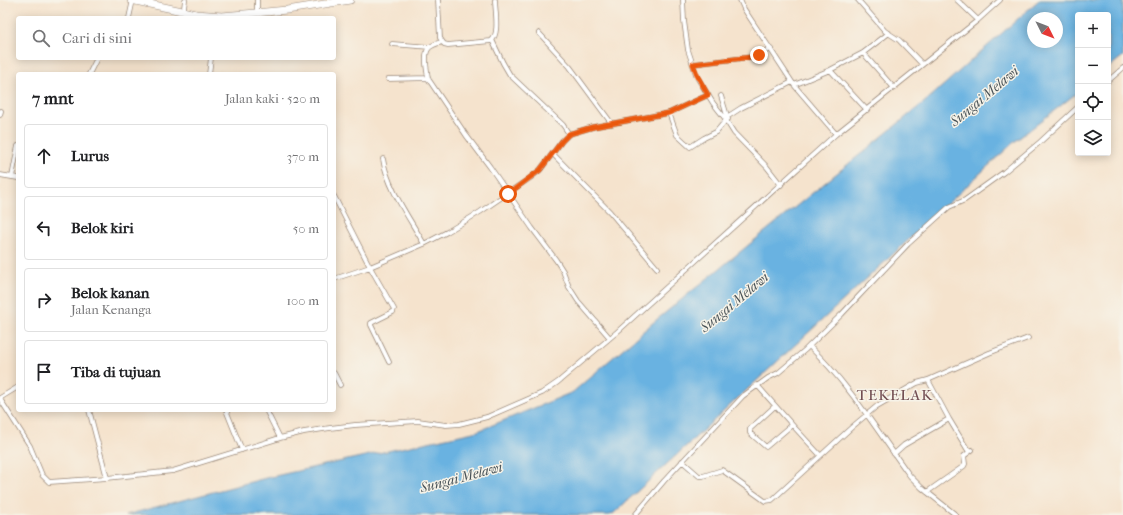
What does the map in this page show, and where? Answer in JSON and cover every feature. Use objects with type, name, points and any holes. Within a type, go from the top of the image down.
[{"type":"main road","points":[[132,0],[183,12],[211,16],[229,16],[287,10],[350,0]]},
{"type":"main road","points":[[148,0],[211,16],[331,0]]},
{"type":"street","points":[[129,16],[132,0]]},
{"type":"street","points":[[184,8],[185,0]]},
{"type":"street","points":[[257,0],[257,10]]},
{"type":"street","points":[[438,0],[440,38],[444,44],[448,45],[492,40],[496,33],[495,0]]},
{"type":"street","points":[[683,0],[686,38],[693,64],[712,103],[726,117]]},
{"type":"street","points":[[740,0],[744,9],[793,83],[836,134]]},
{"type":"street","points":[[858,0],[887,32],[898,40],[922,64]]},
{"type":"street","points":[[957,0],[978,20]]},
{"type":"street","points":[[16,388],[0,398],[30,446],[42,476],[49,482],[173,471],[304,432],[355,425],[418,421],[446,425],[476,420],[507,409],[542,394],[610,338],[836,134],[978,20],[1000,0]]},
{"type":"street","points":[[669,113],[677,135],[690,147],[716,132],[726,117],[741,108],[793,83],[830,70],[863,53],[887,32]]},
{"type":"street","points":[[539,33],[570,66],[612,124]]},
{"type":"street","points":[[492,40],[510,75],[556,118],[569,134]]},
{"type":"street","points":[[392,44],[430,48],[442,42]]},
{"type":"street","points":[[430,48],[426,57],[428,78],[563,271],[569,287],[578,301],[610,338]]},
{"type":"street","points":[[693,64],[752,57],[771,49]]},
{"type":"street","points":[[863,53],[894,88]]},
{"type":"street","points":[[91,72],[96,60]]},
{"type":"street","points":[[209,72],[211,60]]},
{"type":"street","points":[[1111,78],[1123,68]]},
{"type":"street","points":[[830,70],[867,110]]},
{"type":"street","points":[[388,79],[428,78]]},
{"type":"street","points":[[336,278],[424,244],[508,194],[540,170],[569,134],[578,130],[669,113],[708,95]]},
{"type":"street","points":[[721,96],[726,117],[734,133],[767,167],[781,185]]},
{"type":"street","points":[[635,515],[682,461],[743,396],[768,378],[778,373],[810,346],[908,244],[949,207],[964,200],[1004,172],[1075,110]]},
{"type":"street","points":[[553,154],[610,212],[658,268]]},
{"type":"street","points":[[12,177],[16,159]]},
{"type":"street","points":[[383,159],[385,170],[393,189],[424,244]]},
{"type":"street","points":[[0,175],[16,178]]},
{"type":"street","points":[[336,200],[394,309],[393,312],[371,323],[390,362]]},
{"type":"street","points":[[682,461],[699,476],[722,470],[765,501],[772,500],[820,455],[877,406],[917,383],[928,380],[989,352],[1028,338]]},
{"type":"street","points":[[810,346],[826,361],[910,476],[927,492],[956,515]]},
{"type":"street","points":[[336,378],[340,385]]},
{"type":"street","points":[[927,492],[965,465],[963,456],[971,451],[949,419],[928,380]]},
{"type":"street","points":[[758,385],[820,455]]},
{"type":"street","points":[[775,406],[750,429],[750,433],[765,447],[768,447],[792,425]]},
{"type":"street","points":[[90,412],[107,478]]},
{"type":"street","points":[[227,412],[242,450]]},
{"type":"street","points":[[267,412],[280,438]]},
{"type":"street","points":[[894,454],[904,445],[949,419]]},
{"type":"water","name":"Sungai Melawi","points":[[1039,0],[1123,0],[1123,56],[1111,66],[1111,12],[1075,12],[1075,94],[1013,143],[614,513],[610,515],[126,515],[266,478],[478,431],[573,392],[655,321],[927,100]]},
{"type":"district","name":"TEKELAK","points":[[895,395]]},
{"type":"route","points":[[508,194],[540,170],[569,134],[578,130],[669,113],[708,95],[693,64],[759,55]]}]
